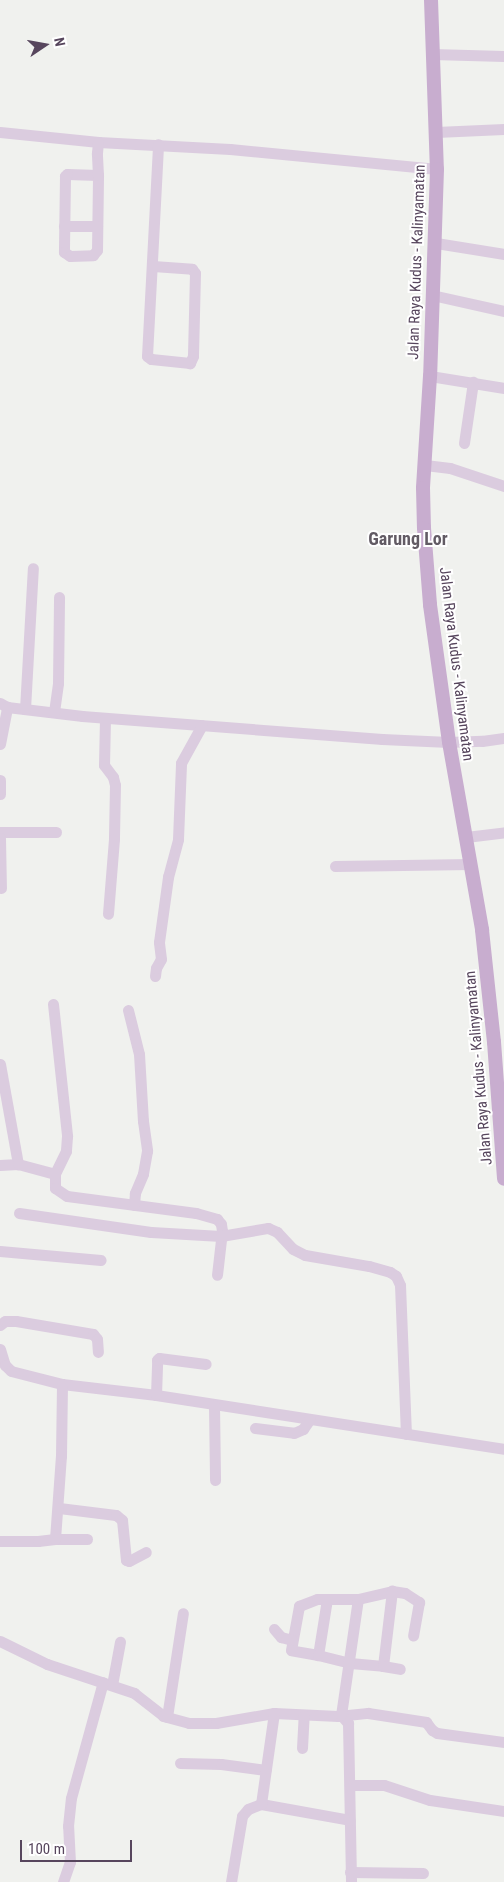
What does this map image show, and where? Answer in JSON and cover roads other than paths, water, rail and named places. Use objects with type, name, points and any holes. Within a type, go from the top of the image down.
[{"type":"main road","name":"Jalan Raya Kudus - Kalinyamatan","points":[[431,0],[437,170],[436,243],[423,512],[426,553],[449,742],[471,864],[499,1042],[504,1179]]},
{"type":"street","points":[[432,54],[504,56]]},
{"type":"street","points":[[436,132],[504,129]]},
{"type":"street","points":[[0,132],[98,142],[230,149],[437,170]]},
{"type":"street","points":[[98,142],[98,175],[96,253],[70,256],[64,252],[64,176],[67,174],[98,175]]},
{"type":"street","points":[[153,266],[192,269],[195,273],[193,356],[190,363],[151,359],[147,356],[158,144]]},
{"type":"street","points":[[64,226],[97,226]]},
{"type":"street","points":[[436,243],[504,254]]},
{"type":"street","points":[[432,295],[504,311]]},
{"type":"street","points":[[430,376],[504,388]]},
{"type":"street","points":[[464,444],[473,382]]},
{"type":"street","points":[[425,464],[474,475],[504,486]]},
{"type":"street","points":[[25,708],[33,568]]},
{"type":"street","points":[[54,712],[58,683],[59,597]]},
{"type":"street","points":[[0,744],[4,705],[105,718],[382,739],[449,742],[504,738]]},
{"type":"street","points":[[105,718],[104,765],[113,777],[115,785],[114,851],[108,914]]},
{"type":"street","points":[[155,976],[156,968],[161,959],[159,942],[168,876],[178,839],[182,763],[202,725]]},
{"type":"street","points":[[0,780],[0,794]]},
{"type":"street","points":[[0,832],[56,832]]},
{"type":"street","points":[[466,837],[504,832]]},
{"type":"street","points":[[0,838],[1,888]]},
{"type":"street","points":[[335,866],[471,864]]},
{"type":"street","points":[[53,1004],[67,1136],[66,1151],[55,1174],[55,1188],[67,1196],[217,1218],[221,1224],[217,1275]]},
{"type":"street","points":[[128,1010],[139,1054],[143,1121],[147,1151],[147,1161],[135,1193],[134,1205]]},
{"type":"street","points":[[0,1064],[18,1164]]},
{"type":"street","points":[[0,1165],[18,1164],[55,1174]]},
{"type":"street","points":[[19,1213],[151,1232],[221,1236],[268,1228],[276,1232],[293,1249],[305,1255],[369,1266],[396,1276],[400,1285],[406,1434]]},
{"type":"street","points":[[0,1251],[101,1260]]},
{"type":"street","points":[[0,1325],[5,1321],[16,1321],[93,1334],[97,1339],[98,1352]]},
{"type":"street","points":[[0,1349],[5,1365],[11,1371],[62,1384],[156,1396],[504,1448]]},
{"type":"street","points":[[156,1396],[157,1360],[159,1358],[206,1364]]},
{"type":"street","points":[[56,1539],[59,1508],[62,1384]]},
{"type":"street","points":[[214,1405],[215,1480]]},
{"type":"street","points":[[255,1428],[294,1433],[303,1428],[310,1420]]},
{"type":"street","points":[[59,1508],[116,1515],[122,1520],[126,1560],[129,1561],[146,1552]]},
{"type":"street","points":[[0,1541],[87,1539]]},
{"type":"street","points":[[383,1666],[392,1591]]},
{"type":"street","points":[[400,1669],[350,1663],[291,1650],[299,1606],[317,1599],[358,1599],[392,1591],[405,1593],[418,1602],[413,1635]]},
{"type":"street","points":[[318,1655],[327,1599]]},
{"type":"street","points":[[341,1715],[358,1599]]},
{"type":"street","points":[[167,1717],[183,1613]]},
{"type":"street","points":[[274,1629],[281,1636],[292,1640]]},
{"type":"street","points":[[0,1641],[47,1664],[140,1696],[167,1717],[189,1723],[202,1724],[274,1713],[304,1715],[368,1713],[428,1723],[432,1730],[437,1733],[504,1742]]},
{"type":"street","points":[[63,1882],[70,1862],[68,1826],[71,1798],[120,1642]]},
{"type":"street","points":[[261,1804],[274,1713]]},
{"type":"street","points":[[302,1748],[304,1715]]},
{"type":"street","points":[[341,1715],[348,1723],[351,1877],[423,1873]]},
{"type":"street","points":[[180,1763],[221,1764],[266,1770]]},
{"type":"street","points":[[350,1785],[384,1785],[430,1800],[504,1811]]},
{"type":"street","points":[[231,1882],[242,1816],[248,1809],[261,1804],[350,1820]]},
{"type":"district","name":"Garung Lor","points":[[408,539]]}]
